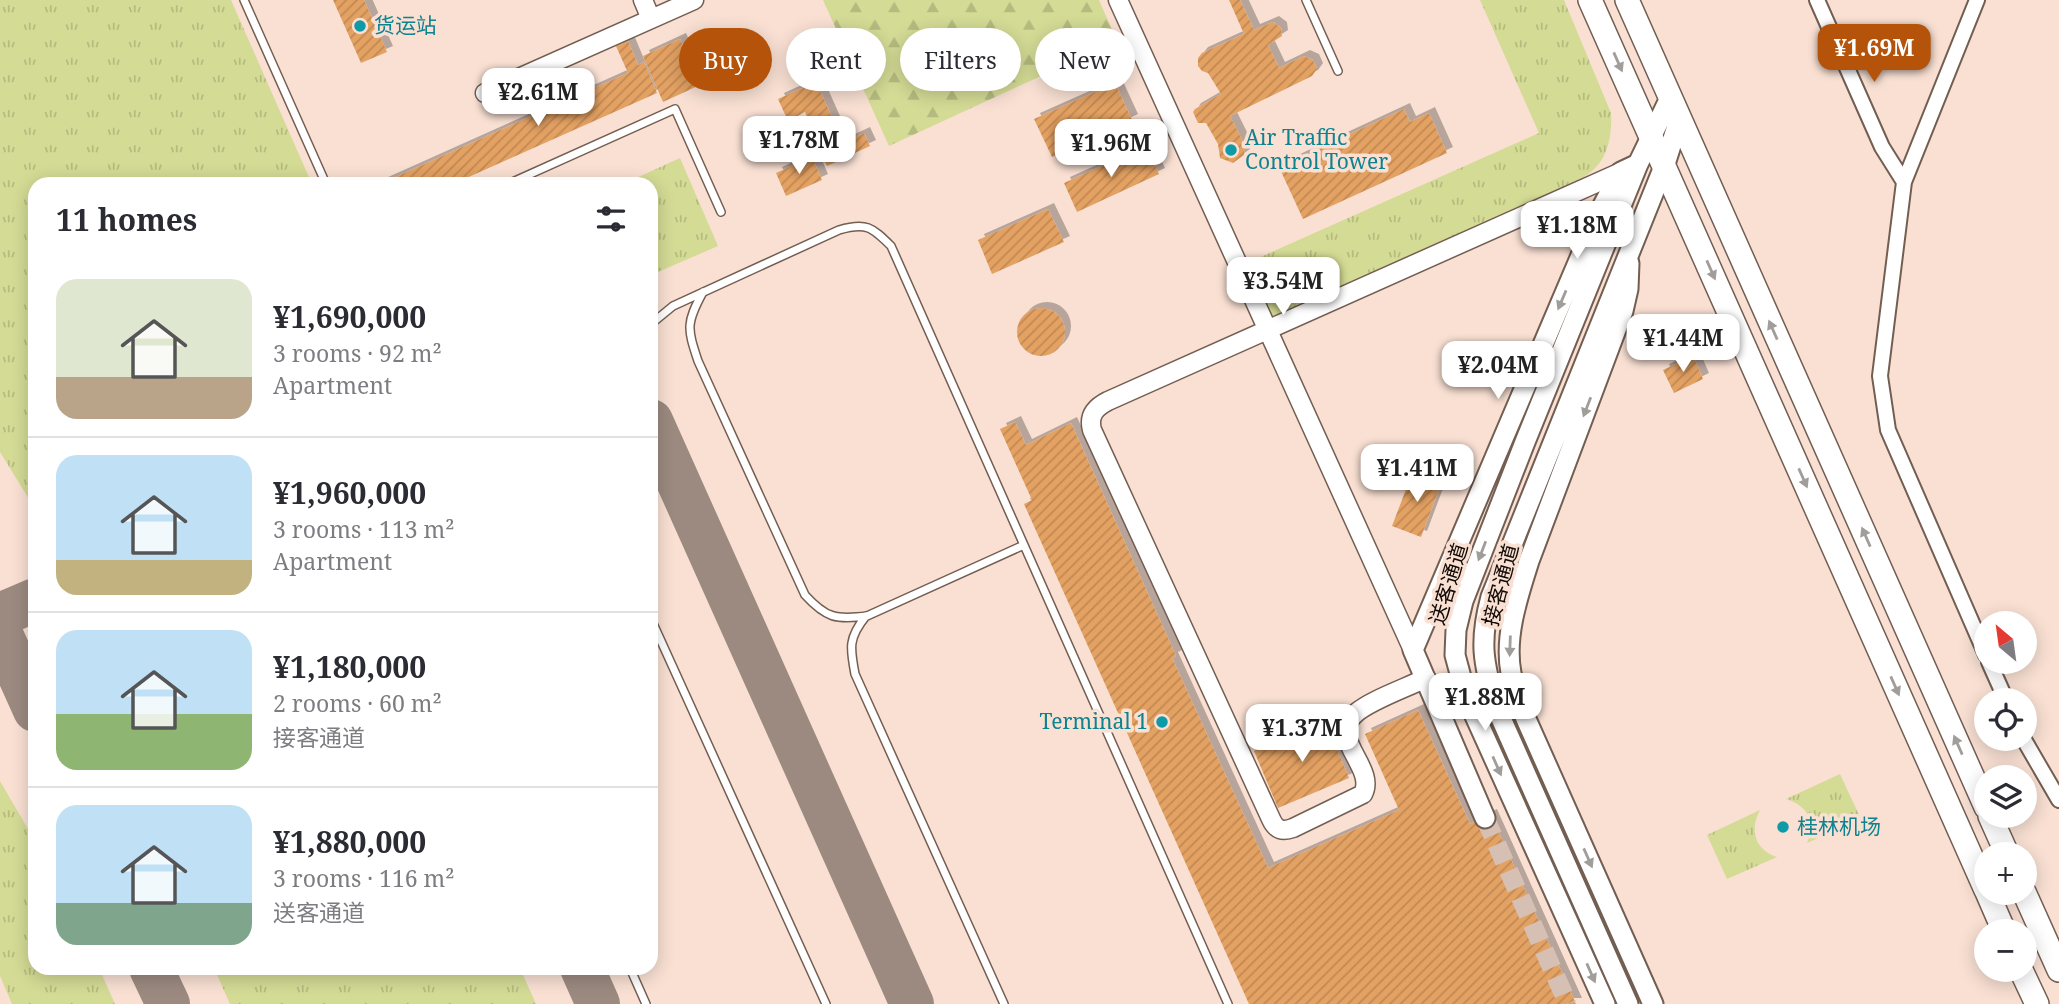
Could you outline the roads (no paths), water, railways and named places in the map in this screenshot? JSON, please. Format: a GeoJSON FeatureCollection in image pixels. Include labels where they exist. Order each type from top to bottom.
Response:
{"type":"FeatureCollection","features":[{"type":"Feature","properties":{"kind":"highway"},"geometry":{"type":"LineString","coordinates":[[1590,0],[1974,862]]}},
{"type":"Feature","properties":{"kind":"highway"},"geometry":{"type":"LineString","coordinates":[[1632,5],[1679,120],[1974,780]]}},
{"type":"Feature","properties":{"kind":"highway"},"geometry":{"type":"LineString","coordinates":[[2030,905],[2059,970]]}},
{"type":"Feature","properties":{"kind":"highway"},"geometry":{"type":"LineString","coordinates":[[2027,982],[2037,1004]]}},
{"type":"Feature","properties":{"kind":"main road","name":"送客通道"},"geometry":{"type":"LineString","coordinates":[[1605,1004],[1466,696],[1457,666],[1456,630],[1463,601],[1630,168],[1651,136],[1670,98]]}},
{"type":"Feature","properties":{"kind":"main road","name":"送客通道"},"geometry":{"type":"LineString","coordinates":[[1628,1004],[1496,707],[1486,673],[1482,638],[1491,597],[1548,449],[1665,164],[1679,120]]}},
{"type":"Feature","properties":{"kind":"main road"},"geometry":{"type":"LineString","coordinates":[[1485,818],[1413,650],[1600,211],[1630,168]]}},
{"type":"Feature","properties":{"kind":"main road","name":"接客通道"},"geometry":{"type":"LineString","coordinates":[[1630,248],[1628,289],[1623,311],[1529,561],[1512,624],[1510,661],[1511,674],[1526,719],[1653,1004]]}},
{"type":"Feature","properties":{"kind":"street"},"geometry":{"type":"LineString","coordinates":[[643,0],[651,19]]}},
{"type":"Feature","properties":{"kind":"street"},"geometry":{"type":"LineString","coordinates":[[485,93],[694,0]]}},
{"type":"Feature","properties":{"kind":"street"},"geometry":{"type":"LineString","coordinates":[[1118,0],[1413,650]]}},
{"type":"Feature","properties":{"kind":"street"},"geometry":{"type":"LineString","coordinates":[[1817,0],[1882,147],[1904,182]]}},
{"type":"Feature","properties":{"kind":"street"},"geometry":{"type":"LineString","coordinates":[[1974,627],[1888,430],[1880,376],[1904,182],[1977,0]]}},
{"type":"Feature","properties":{"kind":"street"},"geometry":{"type":"LineString","coordinates":[[1426,678],[1358,710],[1348,721],[1346,733],[1366,782],[1363,794],[1293,828],[1284,831],[1275,827],[1091,424],[1094,411],[1100,405],[1630,168]]}},
{"type":"Feature","properties":{"kind":"street"},"geometry":{"type":"LineString","coordinates":[[2031,751],[2059,800]]}},
{"type":"Feature","properties":{"kind":"lane"},"geometry":{"type":"LineString","coordinates":[[244,0],[323,177]]}},
{"type":"Feature","properties":{"kind":"lane"},"geometry":{"type":"LineString","coordinates":[[1306,0],[1338,71]]}},
{"type":"Feature","properties":{"kind":"lane"},"geometry":{"type":"LineString","coordinates":[[524,177],[675,109],[721,212]]}},
{"type":"Feature","properties":{"kind":"lane"},"geometry":{"type":"LineString","coordinates":[[658,318],[673,306],[839,230],[857,225],[873,229],[891,246],[1228,1004]]}},
{"type":"Feature","properties":{"kind":"lane"},"geometry":{"type":"LineString","coordinates":[[703,292],[691,314],[688,334],[805,595],[820,611],[845,618],[867,616],[1024,545]]}},
{"type":"Feature","properties":{"kind":"lane"},"geometry":{"type":"LineString","coordinates":[[867,616],[857,628],[850,648],[855,674],[1004,1004]]}},
{"type":"Feature","properties":{"kind":"lane"},"geometry":{"type":"LineString","coordinates":[[658,634],[826,1004]]}},
{"type":"Feature","properties":{"kind":"lane"},"geometry":{"type":"LineString","coordinates":[[633,975],[646,1004]]}},
{"type":"Feature","properties":{"kind":"tunnel"},"geometry":{"type":"LineString","coordinates":[[1485,818],[1568,1004]]}},
{"type":"Feature","properties":{"kind":"place","name":"货运站"},"geometry":{"type":"Point","coordinates":[360,26]}},
{"type":"Feature","properties":{"kind":"place","name":"Air Traffic Control Tower"},"geometry":{"type":"Point","coordinates":[1231,150]}},
{"type":"Feature","properties":{"kind":"place","name":"Terminal 1"},"geometry":{"type":"Point","coordinates":[1162,722]}},
{"type":"Feature","properties":{"kind":"place","name":"桂林机场"},"geometry":{"type":"Point","coordinates":[1783,827]}}]}
